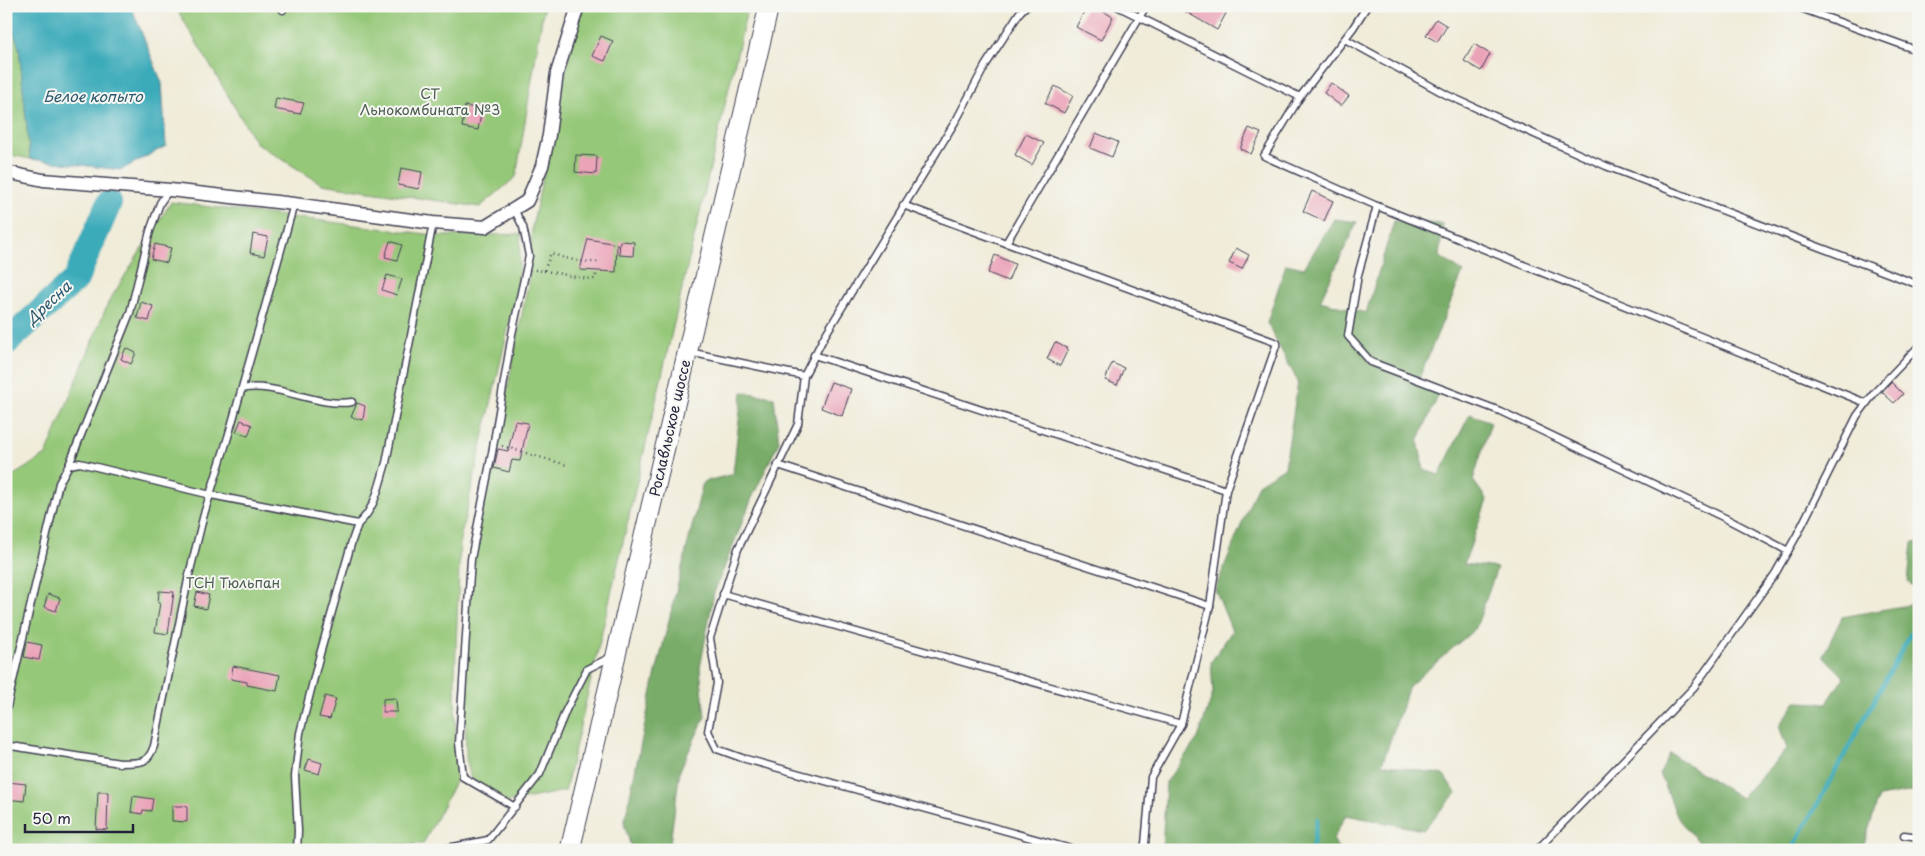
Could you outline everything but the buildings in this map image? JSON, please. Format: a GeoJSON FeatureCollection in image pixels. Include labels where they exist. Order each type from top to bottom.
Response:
{"type":"FeatureCollection","features":[{"type":"Feature","properties":{"kind":"main road","name":"Рославльское шоссе"},"geometry":{"type":"LineString","coordinates":[[570,850],[769,6]]}},
{"type":"Feature","properties":{"kind":"street"},"geometry":{"type":"LineString","coordinates":[[6,172],[43,180],[170,190],[294,204],[433,223],[485,227],[527,201],[542,166],[549,135],[557,73],[578,6]]}},
{"type":"Feature","properties":{"kind":"lane"},"geometry":{"type":"LineString","coordinates":[[1026,6],[1020,12],[985,66],[958,117],[903,205],[814,355],[804,376],[798,424],[738,549],[710,638],[717,683],[708,731],[717,749],[742,758],[1075,850]]}},
{"type":"Feature","properties":{"kind":"lane"},"geometry":{"type":"LineString","coordinates":[[1117,6],[1300,97]]}},
{"type":"Feature","properties":{"kind":"lane"},"geometry":{"type":"LineString","coordinates":[[1006,243],[1146,6]]}},
{"type":"Feature","properties":{"kind":"lane"},"geometry":{"type":"LineString","coordinates":[[1367,6],[1345,39],[1300,97],[1264,156],[1377,206],[1866,403]]}},
{"type":"Feature","properties":{"kind":"lane"},"geometry":{"type":"LineString","coordinates":[[1795,6],[1919,51]]}},
{"type":"Feature","properties":{"kind":"lane"},"geometry":{"type":"LineString","coordinates":[[1345,39],[1447,96],[1606,166],[1919,285]]}},
{"type":"Feature","properties":{"kind":"lane"},"geometry":{"type":"LineString","coordinates":[[6,711],[60,483],[130,313],[150,230],[160,203],[170,190]]}},
{"type":"Feature","properties":{"kind":"lane"},"geometry":{"type":"LineString","coordinates":[[6,744],[120,763],[146,761],[150,757],[154,746],[189,575],[204,514],[242,389],[294,204]]}},
{"type":"Feature","properties":{"kind":"lane"},"geometry":{"type":"LineString","coordinates":[[903,205],[1277,343],[1226,490],[1210,606],[1181,724],[1151,776],[1145,844],[1142,850]]}},
{"type":"Feature","properties":{"kind":"lane"},"geometry":{"type":"LineString","coordinates":[[1377,206],[1358,275],[1348,336],[1370,362],[1500,411],[1716,514],[1788,551]]}},
{"type":"Feature","properties":{"kind":"lane"},"geometry":{"type":"LineString","coordinates":[[514,209],[522,227],[529,256],[512,334],[471,559],[459,743],[463,777],[514,807]]}},
{"type":"Feature","properties":{"kind":"lane"},"geometry":{"type":"LineString","coordinates":[[297,850],[296,776],[300,733],[352,541],[358,524],[368,515],[386,463],[433,223]]}},
{"type":"Feature","properties":{"kind":"lane"},"geometry":{"type":"LineString","coordinates":[[1537,850],[1694,688],[1775,574],[1866,403],[1919,346]]}},
{"type":"Feature","properties":{"kind":"lane"},"geometry":{"type":"LineString","coordinates":[[688,352],[804,376]]}},
{"type":"Feature","properties":{"kind":"lane"},"geometry":{"type":"LineString","coordinates":[[814,355],[1226,490]]}},
{"type":"Feature","properties":{"kind":"lane"},"geometry":{"type":"LineString","coordinates":[[242,389],[262,388],[337,403],[352,402]]}},
{"type":"Feature","properties":{"kind":"lane"},"geometry":{"type":"LineString","coordinates":[[69,465],[80,463],[211,495],[358,524]]}},
{"type":"Feature","properties":{"kind":"lane"},"geometry":{"type":"LineString","coordinates":[[778,465],[1210,606]]}},
{"type":"Feature","properties":{"kind":"lane"},"geometry":{"type":"LineString","coordinates":[[723,594],[1181,724]]}},
{"type":"Feature","properties":{"kind":"lane"},"geometry":{"type":"LineString","coordinates":[[438,850],[488,840],[540,774],[566,710],[587,668],[616,655]]}},
{"type":"Feature","properties":{"kind":"lane"},"geometry":{"type":"LineString","coordinates":[[1904,835],[1919,837]]}},
{"type":"Feature","properties":{"kind":"path"},"geometry":{"type":"LineString","coordinates":[[544,272],[551,253],[562,258],[580,262],[598,262],[598,265]]}},
{"type":"Feature","properties":{"kind":"path"},"geometry":{"type":"LineString","coordinates":[[526,267],[544,272],[561,272],[586,279],[595,279],[597,271]]}},
{"type":"Feature","properties":{"kind":"path"},"geometry":{"type":"LineString","coordinates":[[493,444],[567,465]]}},
{"type":"Feature","properties":{"kind":"green space","name":"СТ Льнокомбината №3"},"geometry":{"type":"Polygon","coordinates":[[[175,6],[544,6],[516,177],[480,207],[322,184],[256,143],[175,6]]]}},
{"type":"Feature","properties":{"kind":"green space"},"geometry":{"type":"Polygon","coordinates":[[[580,6],[748,6],[565,791],[504,803],[471,779],[466,758],[465,681],[473,541],[504,406],[528,284],[532,227],[580,6]]]}},
{"type":"Feature","properties":{"kind":"green space"},"geometry":{"type":"Polygon","coordinates":[[[6,12],[19,47],[30,159],[6,154],[6,12]]]}},
{"type":"Feature","properties":{"kind":"green space","name":"ТСН Тюльпан"},"geometry":{"type":"Polygon","coordinates":[[[171,202],[442,236],[521,234],[518,285],[460,539],[455,676],[456,780],[423,844],[216,850],[6,850],[6,480],[46,455],[108,303],[171,202]]]}},
{"type":"Feature","properties":{"kind":"green space"},"geometry":{"type":"Polygon","coordinates":[[[1334,219],[1357,222],[1320,301],[1366,313],[1394,221],[1443,224],[1439,256],[1463,272],[1418,381],[1439,394],[1418,441],[1424,470],[1439,475],[1470,414],[1491,422],[1473,480],[1487,500],[1464,564],[1497,568],[1476,628],[1409,686],[1382,764],[1444,775],[1456,793],[1423,830],[1346,815],[1333,839],[1339,850],[1162,850],[1166,782],[1198,738],[1213,693],[1211,662],[1232,631],[1215,589],[1258,484],[1285,467],[1298,382],[1267,323],[1286,264],[1304,268],[1334,219]]]}},
{"type":"Feature","properties":{"kind":"green space"},"geometry":{"type":"Polygon","coordinates":[[[742,392],[774,397],[779,442],[752,498],[714,593],[700,668],[705,717],[680,770],[670,843],[677,850],[632,850],[624,824],[654,681],[703,482],[733,474],[742,392]]]}},
{"type":"Feature","properties":{"kind":"green space"},"geometry":{"type":"Polygon","coordinates":[[[1919,542],[1919,595],[1908,581],[1912,543],[1919,542]]]}},
{"type":"Feature","properties":{"kind":"green space"},"geometry":{"type":"Polygon","coordinates":[[[1919,603],[1919,790],[1879,797],[1862,850],[1706,850],[1679,820],[1660,774],[1670,753],[1741,798],[1787,749],[1779,726],[1796,702],[1827,703],[1844,677],[1823,656],[1842,617],[1919,603]]]}},
{"type":"Feature","properties":{"kind":"water","name":"Белое копыто"},"geometry":{"type":"Polygon","coordinates":[[[6,6],[131,6],[162,83],[166,146],[121,170],[30,159],[19,47],[6,12],[6,6]]]}},
{"type":"Feature","properties":{"kind":"waterway","name":"Дресна"},"geometry":{"type":"LineString","coordinates":[[6,343],[76,279],[109,203]]}},
{"type":"Feature","properties":{"kind":"waterway"},"geometry":{"type":"LineString","coordinates":[[1792,850],[1919,619]]}},
{"type":"Feature","properties":{"kind":"waterway"},"geometry":{"type":"LineString","coordinates":[[1312,850],[1317,819]]}}]}
